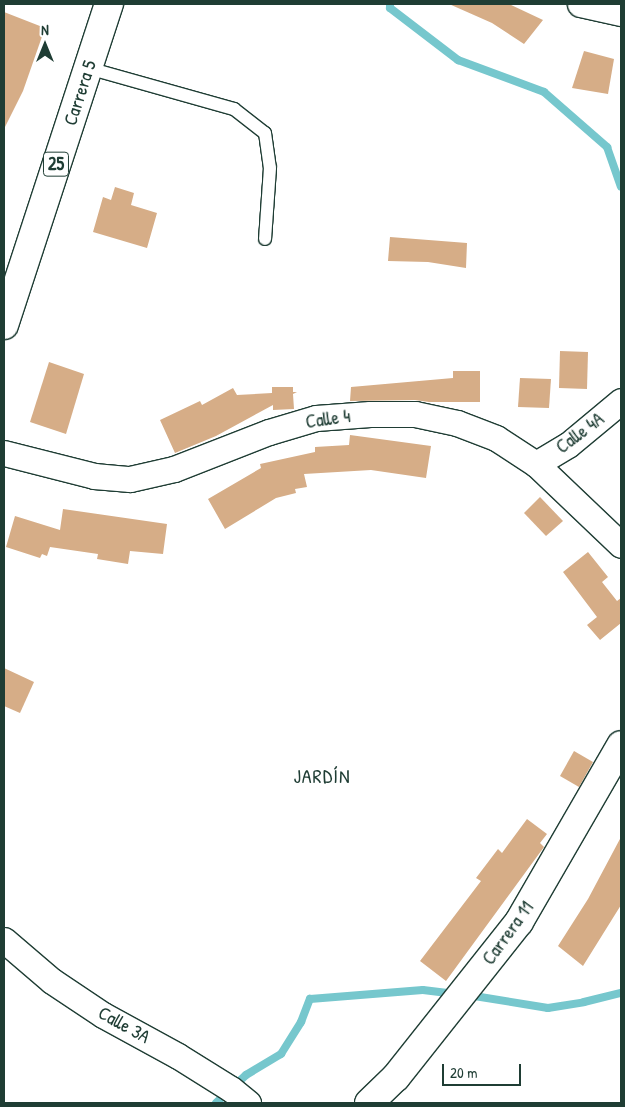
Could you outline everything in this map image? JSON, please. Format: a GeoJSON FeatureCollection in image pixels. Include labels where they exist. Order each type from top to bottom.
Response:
{"type":"FeatureCollection","features":[{"type":"Feature","properties":{"kind":"main road","name":"Carrera 5"},"geometry":{"type":"LineString","coordinates":[[4,320],[109,4]]}},
{"type":"Feature","properties":{"kind":"main road","name":"Carrera 11"},"geometry":{"type":"LineString","coordinates":[[369,1103],[396,1077],[519,922],[621,745]]}},
{"type":"Feature","properties":{"kind":"street"},"geometry":{"type":"LineString","coordinates":[[580,4],[621,13]]}},
{"type":"Feature","properties":{"kind":"street","name":"Calle 4A"},"geometry":{"type":"LineString","coordinates":[[536,464],[568,445],[621,401]]}},
{"type":"Feature","properties":{"kind":"street","name":"Calle 4"},"geometry":{"type":"LineString","coordinates":[[4,453],[86,474],[130,479],[174,470],[269,432],[316,418],[370,414],[415,414],[457,423],[496,438],[536,464],[621,545]]}},
{"type":"Feature","properties":{"kind":"street","name":"Calle 3A"},"geometry":{"type":"LineString","coordinates":[[4,940],[52,981],[103,1014],[201,1070],[231,1089],[248,1103]]}},
{"type":"Feature","properties":{"kind":"lane"},"geometry":{"type":"LineString","coordinates":[[88,68],[234,109],[265,133],[270,168],[265,239]]}},
{"type":"Feature","properties":{"kind":"building"},"geometry":{"type":"Polygon","coordinates":[[[449,4],[509,4],[543,20],[524,44],[492,23],[449,4]]]}},
{"type":"Feature","properties":{"kind":"building"},"geometry":{"type":"Polygon","coordinates":[[[4,12],[45,28],[23,91],[4,129],[4,12]]]}},
{"type":"Feature","properties":{"kind":"building"},"geometry":{"type":"Polygon","coordinates":[[[584,51],[614,59],[608,94],[572,88],[584,51]]]}},
{"type":"Feature","properties":{"kind":"building"},"geometry":{"type":"Polygon","coordinates":[[[115,187],[134,193],[131,205],[157,213],[147,248],[93,232],[103,197],[111,200],[115,187]]]}},
{"type":"Feature","properties":{"kind":"building"},"geometry":{"type":"Polygon","coordinates":[[[390,237],[467,243],[466,268],[428,262],[388,261],[390,237]]]}},
{"type":"Feature","properties":{"kind":"building"},"geometry":{"type":"Polygon","coordinates":[[[560,351],[588,352],[587,389],[559,388],[560,351]]]}},
{"type":"Feature","properties":{"kind":"building"},"geometry":{"type":"Polygon","coordinates":[[[49,362],[84,374],[66,434],[30,422],[49,362]]]}},
{"type":"Feature","properties":{"kind":"building"},"geometry":{"type":"Polygon","coordinates":[[[453,371],[480,371],[480,402],[350,401],[351,387],[453,378],[453,371]]]}},
{"type":"Feature","properties":{"kind":"building"},"geometry":{"type":"Polygon","coordinates":[[[520,378],[551,379],[549,408],[518,407],[520,378]]]}},
{"type":"Feature","properties":{"kind":"building"},"geometry":{"type":"Polygon","coordinates":[[[272,387],[293,387],[293,392],[297,392],[293,394],[294,409],[273,410],[273,405],[216,436],[175,453],[160,420],[200,401],[202,405],[233,388],[237,395],[272,393],[272,387]]]}},
{"type":"Feature","properties":{"kind":"building"},"geometry":{"type":"Polygon","coordinates":[[[350,435],[431,446],[426,478],[371,470],[304,474],[307,487],[295,489],[296,493],[276,498],[225,529],[208,499],[261,468],[260,464],[315,452],[315,447],[349,445],[350,435]]]}},
{"type":"Feature","properties":{"kind":"building"},"geometry":{"type":"Polygon","coordinates":[[[540,497],[563,521],[546,536],[524,513],[540,497]]]}},
{"type":"Feature","properties":{"kind":"building"},"geometry":{"type":"Polygon","coordinates":[[[63,509],[167,524],[163,554],[130,551],[128,564],[97,559],[98,554],[50,547],[47,556],[42,554],[40,558],[6,547],[15,516],[60,530],[63,509]]]}},
{"type":"Feature","properties":{"kind":"building"},"geometry":{"type":"Polygon","coordinates":[[[588,552],[608,577],[602,582],[617,601],[621,598],[621,623],[600,640],[587,625],[597,617],[563,572],[588,552]]]}},
{"type":"Feature","properties":{"kind":"building"},"geometry":{"type":"Polygon","coordinates":[[[4,668],[34,682],[20,713],[4,706],[4,668]]]}},
{"type":"Feature","properties":{"kind":"building"},"geometry":{"type":"Polygon","coordinates":[[[574,751],[593,762],[579,787],[560,776],[574,751]]]}},
{"type":"Feature","properties":{"kind":"building"},"geometry":{"type":"Polygon","coordinates":[[[527,819],[547,834],[540,843],[544,847],[446,981],[420,961],[481,881],[476,878],[498,849],[502,853],[527,819]]]}},
{"type":"Feature","properties":{"kind":"building"},"geometry":{"type":"Polygon","coordinates":[[[621,837],[621,905],[583,966],[558,946],[588,899],[621,837]]]}},
{"type":"Feature","properties":{"kind":"waterway"},"geometry":{"type":"LineString","coordinates":[[390,4],[390,8],[458,60],[544,92],[607,147],[621,187]]}},
{"type":"Feature","properties":{"kind":"waterway"},"geometry":{"type":"LineString","coordinates":[[216,1103],[246,1075],[281,1054],[301,1022],[310,999],[423,990],[454,994]]}},
{"type":"Feature","properties":{"kind":"waterway"},"geometry":{"type":"LineString","coordinates":[[468,995],[548,1008],[621,993]]}},
{"type":"Feature","properties":{"kind":"district","name":"JARDÍN"},"geometry":{"type":"Point","coordinates":[322,775]}}]}
